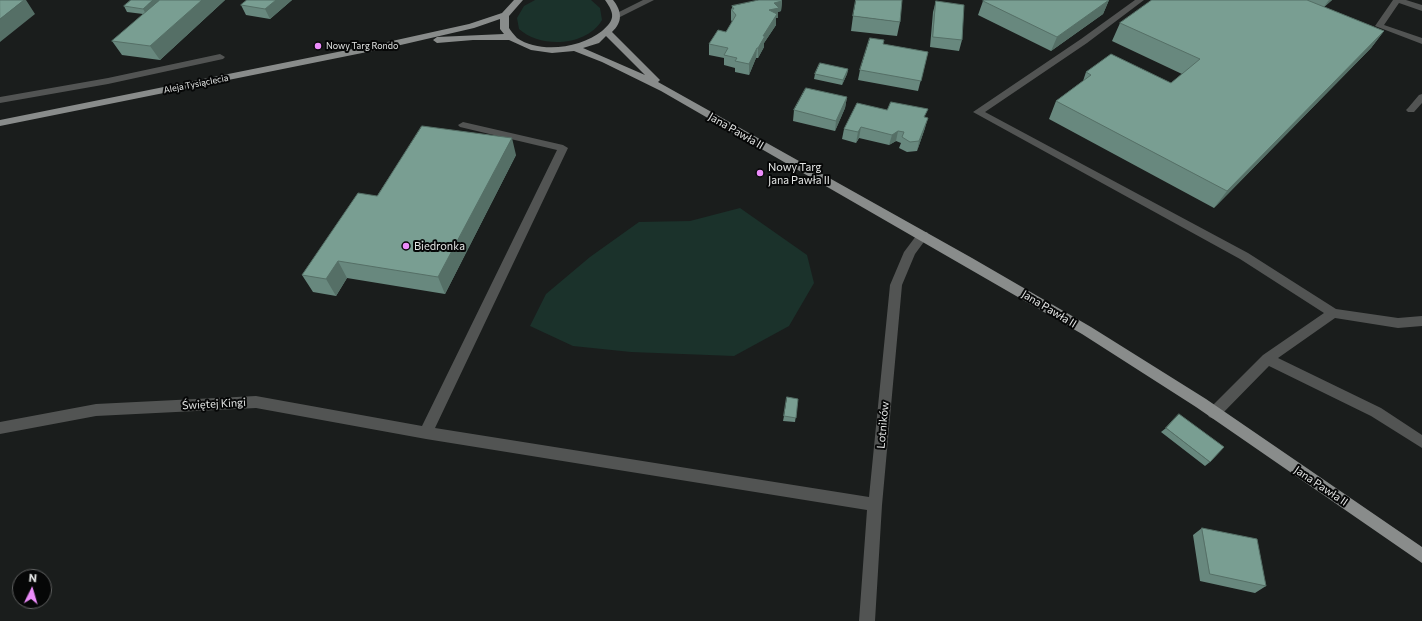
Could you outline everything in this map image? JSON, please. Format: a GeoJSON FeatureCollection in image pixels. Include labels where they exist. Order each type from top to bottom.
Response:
{"type":"FeatureCollection","features":[{"type":"Feature","properties":{"kind":"main road"},"geometry":{"type":"LineString","coordinates":[[519,0],[511,6],[505,15],[503,26],[510,37],[521,44],[537,49],[556,51],[590,44],[608,33],[615,24],[617,15],[615,7],[609,0]]}},
{"type":"Feature","properties":{"kind":"main road","name":"Aleja Tysiąclecia"},"geometry":{"type":"LineString","coordinates":[[0,123],[392,44],[471,26],[505,15]]}},
{"type":"Feature","properties":{"kind":"main road","name":"Jana Pawła II"},"geometry":{"type":"LineString","coordinates":[[608,33],[622,49],[661,86]]}},
{"type":"Feature","properties":{"kind":"main road","name":"Aleja Tysiąclecia"},"geometry":{"type":"LineString","coordinates":[[392,44],[474,37],[510,37]]}},
{"type":"Feature","properties":{"kind":"main road","name":"Jana Pawła II"},"geometry":{"type":"LineString","coordinates":[[575,48],[605,59],[661,86],[765,148],[923,235],[1014,288],[1126,356],[1214,412],[1422,556]]}},
{"type":"Feature","properties":{"kind":"street"},"geometry":{"type":"LineString","coordinates":[[617,15],[650,0]]}},
{"type":"Feature","properties":{"kind":"street"},"geometry":{"type":"LineString","coordinates":[[1140,0],[1084,41],[978,112],[1244,256],[1333,313],[1398,322],[1422,321]]}},
{"type":"Feature","properties":{"kind":"street"},"geometry":{"type":"LineString","coordinates":[[1422,8],[1397,0],[1379,26],[1422,41]]}},
{"type":"Feature","properties":{"kind":"street"},"geometry":{"type":"LineString","coordinates":[[0,100],[108,81],[220,57]]}},
{"type":"Feature","properties":{"kind":"street"},"geometry":{"type":"LineString","coordinates":[[1411,110],[1422,97]]}},
{"type":"Feature","properties":{"kind":"street"},"geometry":{"type":"LineString","coordinates":[[426,433],[563,148],[463,125]]}},
{"type":"Feature","properties":{"kind":"street","name":"Lotników"},"geometry":{"type":"LineString","coordinates":[[867,621],[875,505],[896,286],[910,252],[923,235]]}},
{"type":"Feature","properties":{"kind":"street"},"geometry":{"type":"LineString","coordinates":[[1214,412],[1268,359],[1333,313]]}},
{"type":"Feature","properties":{"kind":"street"},"geometry":{"type":"LineString","coordinates":[[1268,359],[1376,412],[1422,442]]}},
{"type":"Feature","properties":{"kind":"street","name":"Świętej Kingi"},"geometry":{"type":"LineString","coordinates":[[0,428],[96,410],[256,402],[426,433],[875,505]]}},
{"type":"Feature","properties":{"kind":"green space"},"geometry":{"type":"Polygon","coordinates":[[[535,0],[591,0],[600,8],[602,20],[595,29],[575,40],[551,42],[539,40],[519,29],[517,18],[524,6],[535,0]]]}},
{"type":"Feature","properties":{"kind":"green space"},"geometry":{"type":"Polygon","coordinates":[[[740,208],[807,255],[814,283],[789,326],[734,356],[631,352],[573,346],[530,326],[546,294],[590,257],[639,222],[690,221],[740,208]]]}},
{"type":"Feature","properties":{"kind":"building"},"geometry":{"type":"Polygon","coordinates":[[[0,0],[24,0],[0,19],[0,0]]]}},
{"type":"Feature","properties":{"kind":"building"},"geometry":{"type":"Polygon","coordinates":[[[131,0],[153,0],[143,9],[124,6],[131,0]]]}},
{"type":"Feature","properties":{"kind":"building"},"geometry":{"type":"Polygon","coordinates":[[[160,0],[202,0],[150,46],[112,41],[160,0]]]}},
{"type":"Feature","properties":{"kind":"building"},"geometry":{"type":"Polygon","coordinates":[[[247,0],[276,0],[265,9],[241,5],[247,0]]]}},
{"type":"Feature","properties":{"kind":"building"},"geometry":{"type":"Polygon","coordinates":[[[759,0],[782,1],[774,3],[779,8],[769,10],[777,14],[763,36],[765,36],[749,64],[735,61],[737,58],[724,55],[728,48],[709,44],[718,30],[726,32],[736,15],[731,9],[734,9],[732,6],[759,0]]]}},
{"type":"Feature","properties":{"kind":"building"},"geometry":{"type":"Polygon","coordinates":[[[856,0],[902,0],[900,22],[853,16],[856,0]]]}},
{"type":"Feature","properties":{"kind":"building"},"geometry":{"type":"Polygon","coordinates":[[[1109,0],[1057,37],[983,1],[1109,0]]]}},
{"type":"Feature","properties":{"kind":"building"},"geometry":{"type":"Polygon","coordinates":[[[1152,0],[1307,0],[1384,31],[1227,191],[1056,101],[1091,75],[1086,72],[1111,54],[1171,83],[1200,59],[1120,23],[1152,0]]]}},
{"type":"Feature","properties":{"kind":"building"},"geometry":{"type":"Polygon","coordinates":[[[936,1],[964,5],[962,40],[933,37],[936,1]]]}},
{"type":"Feature","properties":{"kind":"building"},"geometry":{"type":"Polygon","coordinates":[[[870,38],[884,40],[883,44],[928,52],[921,81],[860,70],[870,38]]]}},
{"type":"Feature","properties":{"kind":"building"},"geometry":{"type":"Polygon","coordinates":[[[820,63],[848,69],[843,80],[815,74],[820,63]]]}},
{"type":"Feature","properties":{"kind":"building"},"geometry":{"type":"Polygon","coordinates":[[[806,88],[847,97],[836,121],[794,110],[806,88]]]}},
{"type":"Feature","properties":{"kind":"building"},"geometry":{"type":"Polygon","coordinates":[[[891,102],[928,109],[924,117],[928,118],[919,141],[910,142],[902,137],[904,132],[898,131],[892,135],[861,127],[858,132],[844,129],[857,103],[887,110],[891,102]]]}},
{"type":"Feature","properties":{"kind":"building","name":"Biedronka"},"geometry":{"type":"Polygon","coordinates":[[[422,126],[512,138],[438,277],[338,261],[326,279],[302,275],[358,193],[377,196],[422,126]]]}},
{"type":"Feature","properties":{"kind":"building"},"geometry":{"type":"Polygon","coordinates":[[[787,397],[798,399],[796,418],[784,416],[787,397]]]}},
{"type":"Feature","properties":{"kind":"building"},"geometry":{"type":"Polygon","coordinates":[[[1179,414],[1224,447],[1210,462],[1166,428],[1179,414]]]}},
{"type":"Feature","properties":{"kind":"building"},"geometry":{"type":"Polygon","coordinates":[[[1202,528],[1257,539],[1266,586],[1210,574],[1202,528]]]}},
{"type":"Feature","properties":{"kind":"place","name":"Nowy Targ Rondo"},"geometry":{"type":"Point","coordinates":[318,46]}},
{"type":"Feature","properties":{"kind":"place","name":"Nowy Targ Jana Pawła II"},"geometry":{"type":"Point","coordinates":[760,173]}},
{"type":"Feature","properties":{"kind":"place","name":"Biedronka"},"geometry":{"type":"Point","coordinates":[406,246]}}]}
